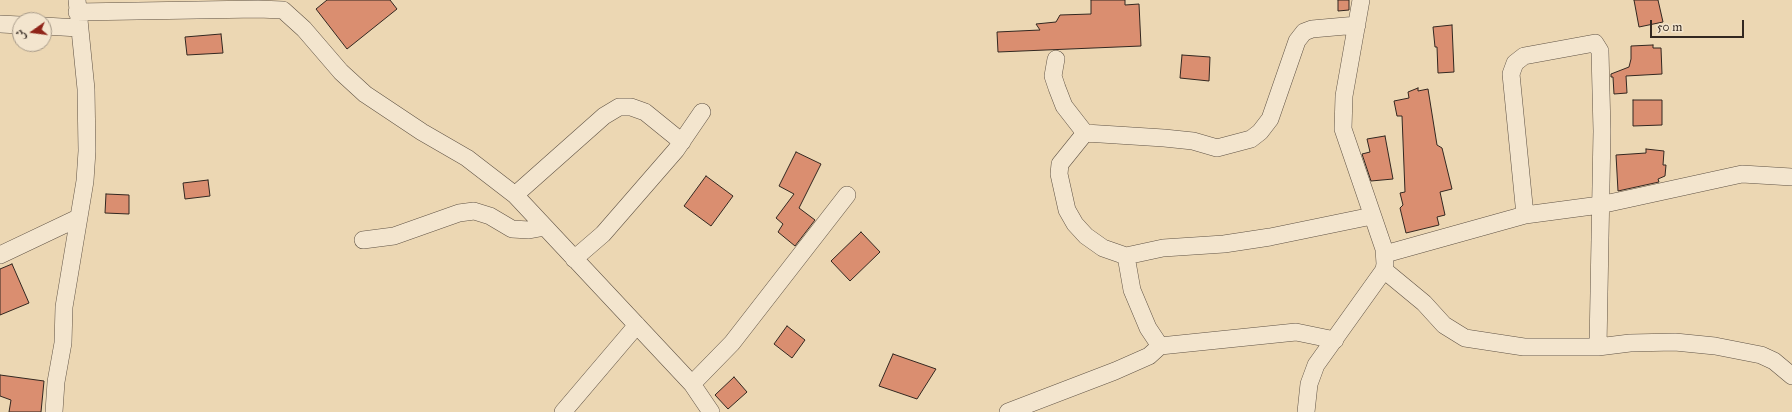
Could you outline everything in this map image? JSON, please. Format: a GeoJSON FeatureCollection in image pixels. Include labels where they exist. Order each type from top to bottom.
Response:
{"type":"FeatureCollection","features":[{"type":"Feature","properties":{"kind":"street"},"geometry":{"type":"LineString","coordinates":[[1362,0],[1344,96],[1343,129],[1372,216],[1384,262],[1444,325],[1465,338],[1524,347],[1598,347],[1630,343],[1675,342],[1715,346],[1761,355],[1774,361],[1792,376]]}},
{"type":"Feature","properties":{"kind":"street"},"geometry":{"type":"LineString","coordinates":[[52,23],[78,14],[258,8],[283,10],[304,29],[341,72],[366,94],[422,132],[467,158],[516,195],[692,384],[711,412]]}},
{"type":"Feature","properties":{"kind":"street"},"geometry":{"type":"LineString","coordinates":[[54,412],[56,382],[63,343],[64,307],[85,181],[87,151],[86,89],[78,14]]}},
{"type":"Feature","properties":{"kind":"street"},"geometry":{"type":"LineString","coordinates":[[0,24],[12,25]]}},
{"type":"Feature","properties":{"kind":"street"},"geometry":{"type":"LineString","coordinates":[[1056,59],[1053,76],[1064,106],[1085,133],[1193,141],[1217,148],[1251,139],[1260,132],[1270,118],[1297,41],[1304,32],[1312,29],[1357,25]]}},
{"type":"Feature","properties":{"kind":"street"},"geometry":{"type":"LineString","coordinates":[[1525,215],[1511,74],[1515,63],[1524,56],[1595,43],[1600,51],[1602,131],[1598,347]]}},
{"type":"Feature","properties":{"kind":"street"},"geometry":{"type":"LineString","coordinates":[[516,195],[604,116],[619,107],[630,107],[646,112],[682,142]]}},
{"type":"Feature","properties":{"kind":"street"},"geometry":{"type":"LineString","coordinates":[[574,259],[603,234],[682,142],[702,112]]}},
{"type":"Feature","properties":{"kind":"street"},"geometry":{"type":"LineString","coordinates":[[1085,133],[1060,164],[1058,174],[1067,210],[1075,224],[1086,236],[1103,248],[1126,256],[1163,248],[1224,244],[1270,237],[1372,216]]}},
{"type":"Feature","properties":{"kind":"street"},"geometry":{"type":"LineString","coordinates":[[1306,412],[1309,384],[1316,365],[1335,340],[1384,262],[1525,215],[1600,205],[1742,174],[1792,177]]}},
{"type":"Feature","properties":{"kind":"street"},"geometry":{"type":"LineString","coordinates":[[692,384],[732,343],[848,195]]}},
{"type":"Feature","properties":{"kind":"street"},"geometry":{"type":"LineString","coordinates":[[363,240],[394,236],[459,213],[474,211],[490,216],[512,229],[529,230],[545,227]]}},
{"type":"Feature","properties":{"kind":"street"},"geometry":{"type":"LineString","coordinates":[[0,255],[78,218]]}},
{"type":"Feature","properties":{"kind":"street"},"geometry":{"type":"LineString","coordinates":[[1126,256],[1132,290],[1148,328],[1160,346]]}},
{"type":"Feature","properties":{"kind":"street"},"geometry":{"type":"LineString","coordinates":[[563,412],[637,325]]}},
{"type":"Feature","properties":{"kind":"street"},"geometry":{"type":"LineString","coordinates":[[1008,412],[1115,371],[1149,356],[1160,346],[1296,332],[1335,340]]}},
{"type":"Feature","properties":{"kind":"building"},"geometry":{"type":"Polygon","coordinates":[[[327,0],[390,0],[397,9],[347,49],[316,9],[327,0]]]}},
{"type":"Feature","properties":{"kind":"building"},"geometry":{"type":"Polygon","coordinates":[[[1091,0],[1125,0],[1125,5],[1139,4],[1141,46],[998,52],[997,32],[1040,30],[1036,24],[1056,22],[1060,15],[1091,14],[1091,0]]]}},
{"type":"Feature","properties":{"kind":"building"},"geometry":{"type":"Polygon","coordinates":[[[1338,0],[1349,0],[1349,10],[1338,11],[1338,0]]]}},
{"type":"Feature","properties":{"kind":"building"},"geometry":{"type":"Polygon","coordinates":[[[1634,0],[1658,0],[1663,22],[1639,27],[1634,0]]]}},
{"type":"Feature","properties":{"kind":"building"},"geometry":{"type":"Polygon","coordinates":[[[1452,25],[1454,72],[1438,73],[1437,47],[1435,47],[1433,27],[1452,25]]]}},
{"type":"Feature","properties":{"kind":"building"},"geometry":{"type":"Polygon","coordinates":[[[221,34],[223,53],[187,55],[185,37],[221,34]]]}},
{"type":"Feature","properties":{"kind":"building"},"geometry":{"type":"Polygon","coordinates":[[[1653,45],[1653,48],[1661,48],[1662,74],[1626,76],[1627,93],[1614,94],[1613,77],[1611,77],[1611,74],[1629,67],[1631,59],[1631,46],[1653,45]]]}},
{"type":"Feature","properties":{"kind":"building"},"geometry":{"type":"Polygon","coordinates":[[[1182,55],[1210,57],[1209,81],[1180,78],[1182,55]]]}},
{"type":"Feature","properties":{"kind":"building"},"geometry":{"type":"Polygon","coordinates":[[[1418,88],[1418,91],[1428,89],[1437,145],[1442,148],[1452,189],[1440,192],[1445,215],[1437,217],[1439,225],[1406,233],[1400,208],[1403,205],[1400,193],[1405,192],[1402,116],[1397,116],[1394,101],[1409,98],[1408,92],[1418,88]]]}},
{"type":"Feature","properties":{"kind":"building"},"geometry":{"type":"Polygon","coordinates":[[[1633,100],[1662,100],[1662,125],[1633,126],[1633,100]]]}},
{"type":"Feature","properties":{"kind":"building"},"geometry":{"type":"Polygon","coordinates":[[[1385,136],[1393,179],[1371,181],[1362,154],[1370,152],[1367,139],[1385,136]]]}},
{"type":"Feature","properties":{"kind":"building"},"geometry":{"type":"Polygon","coordinates":[[[1646,149],[1664,151],[1663,165],[1666,165],[1665,176],[1658,179],[1659,182],[1618,191],[1616,155],[1646,153],[1646,149]]]}},
{"type":"Feature","properties":{"kind":"building"},"geometry":{"type":"Polygon","coordinates":[[[796,152],[821,164],[799,208],[815,220],[795,246],[778,232],[783,224],[776,218],[794,194],[779,186],[796,152]]]}},
{"type":"Feature","properties":{"kind":"building"},"geometry":{"type":"Polygon","coordinates":[[[706,176],[733,196],[711,226],[684,206],[706,176]]]}},
{"type":"Feature","properties":{"kind":"building"},"geometry":{"type":"Polygon","coordinates":[[[208,180],[210,196],[185,199],[183,183],[208,180]]]}},
{"type":"Feature","properties":{"kind":"building"},"geometry":{"type":"Polygon","coordinates":[[[106,194],[129,195],[129,214],[105,213],[106,194]]]}},
{"type":"Feature","properties":{"kind":"building"},"geometry":{"type":"Polygon","coordinates":[[[861,232],[880,252],[850,281],[831,261],[861,232]]]}},
{"type":"Feature","properties":{"kind":"building"},"geometry":{"type":"Polygon","coordinates":[[[12,264],[29,303],[0,315],[0,269],[12,264]]]}},
{"type":"Feature","properties":{"kind":"building"},"geometry":{"type":"Polygon","coordinates":[[[787,326],[805,340],[792,358],[774,344],[787,326]]]}},
{"type":"Feature","properties":{"kind":"building"},"geometry":{"type":"Polygon","coordinates":[[[893,354],[936,369],[917,399],[879,386],[893,354]]]}},
{"type":"Feature","properties":{"kind":"building"},"geometry":{"type":"Polygon","coordinates":[[[0,375],[44,381],[41,412],[9,412],[11,400],[0,396],[0,375]]]}},
{"type":"Feature","properties":{"kind":"building"},"geometry":{"type":"Polygon","coordinates":[[[734,377],[747,392],[728,409],[715,395],[734,377]]]}}]}
